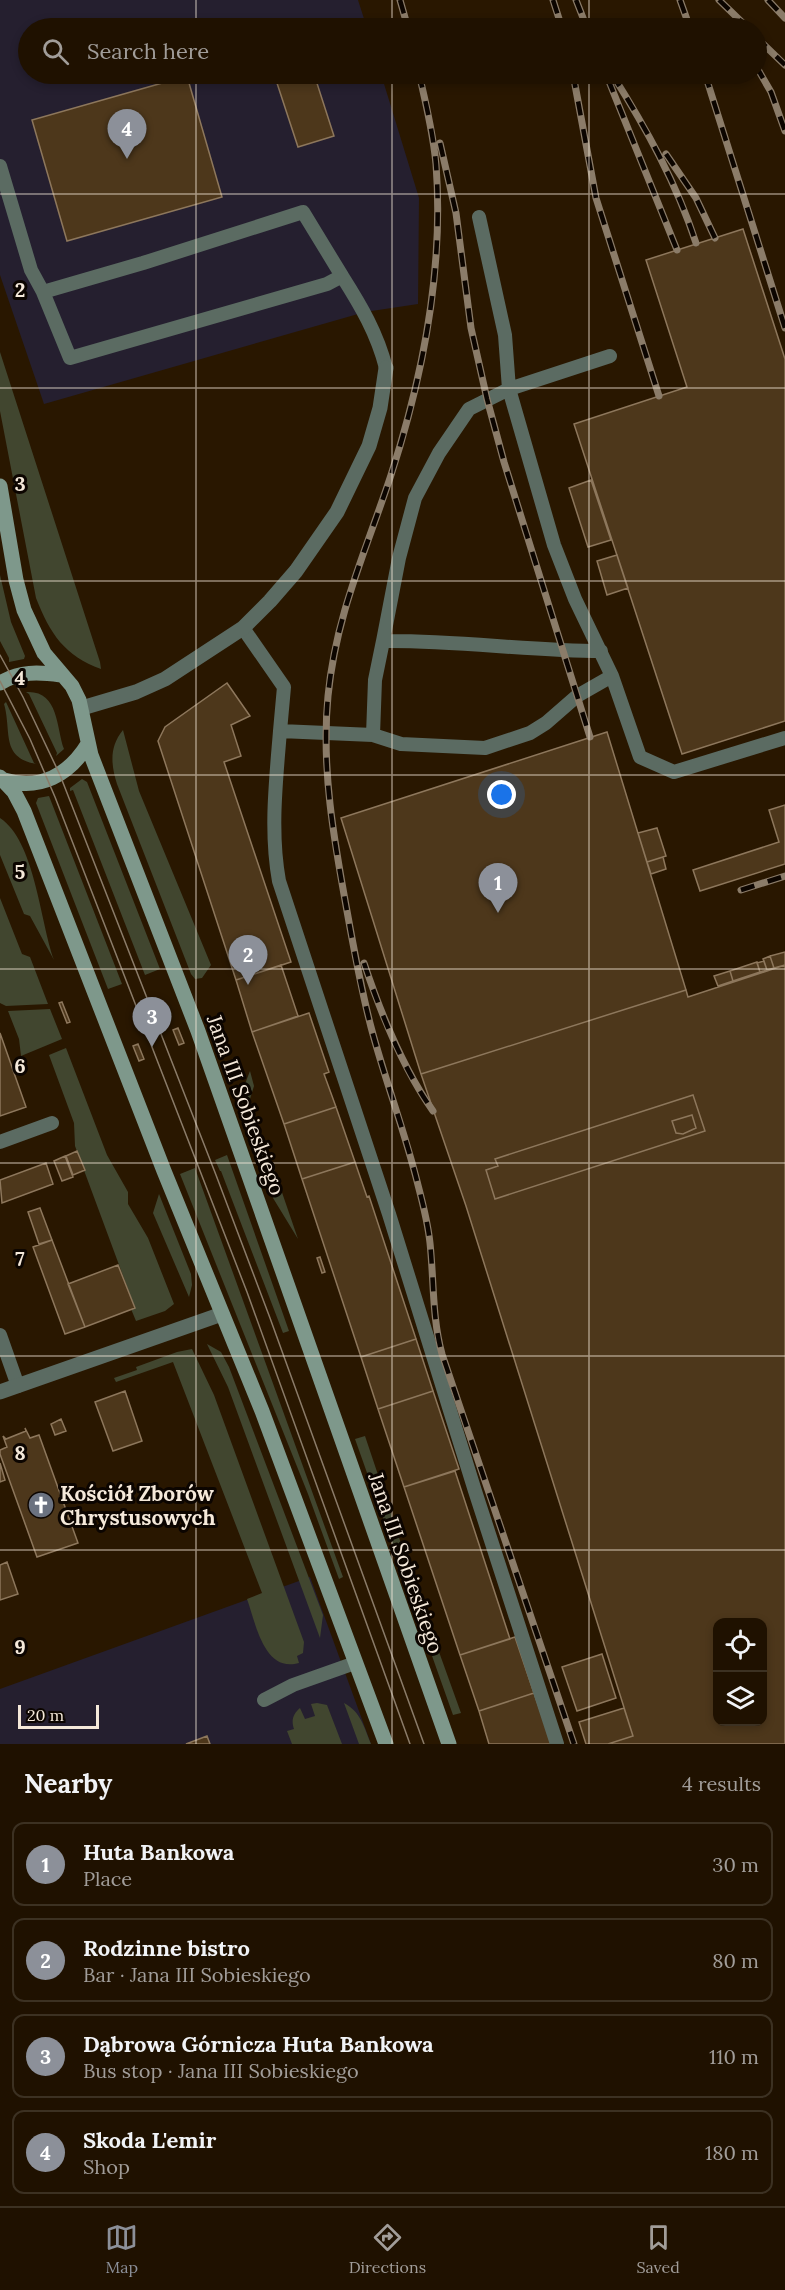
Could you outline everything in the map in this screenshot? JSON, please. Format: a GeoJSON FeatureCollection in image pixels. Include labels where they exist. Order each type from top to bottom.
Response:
{"type":"FeatureCollection","features":[{"type":"Feature","properties":{"kind":"main road","name":"Jana III Sobieskiego"},"geometry":{"type":"LineString","coordinates":[[0,486],[16,580],[24,610],[38,642],[61,675],[72,686],[82,708],[88,744],[206,1052],[449,1744]]}},
{"type":"Feature","properties":{"kind":"main road"},"geometry":{"type":"LineString","coordinates":[[0,683],[23,673],[61,675]]}},
{"type":"Feature","properties":{"kind":"main road"},"geometry":{"type":"LineString","coordinates":[[2,778],[31,784],[60,775],[78,759],[88,744]]}},
{"type":"Feature","properties":{"kind":"main road"},"geometry":{"type":"LineString","coordinates":[[2,778],[18,797],[24,811],[284,1469],[386,1744]]}},
{"type":"Feature","properties":{"kind":"street"},"geometry":{"type":"LineString","coordinates":[[82,708],[153,685],[243,628],[296,571],[337,512],[369,446],[380,408],[386,368]]}},
{"type":"Feature","properties":{"kind":"street"},"geometry":{"type":"LineString","coordinates":[[0,1392],[222,1314]]}},
{"type":"Feature","properties":{"kind":"lane"},"geometry":{"type":"LineString","coordinates":[[0,166],[31,270],[43,292],[70,358],[327,284],[342,276]]}},
{"type":"Feature","properties":{"kind":"lane"},"geometry":{"type":"LineString","coordinates":[[43,292],[303,212],[365,312],[380,343],[386,368]]}},
{"type":"Feature","properties":{"kind":"lane"},"geometry":{"type":"LineString","coordinates":[[479,217],[505,335],[509,389],[554,545],[575,599],[612,676],[640,757],[674,772],[785,738]]}},
{"type":"Feature","properties":{"kind":"lane"},"geometry":{"type":"LineString","coordinates":[[373,735],[375,680],[399,558],[415,498],[439,453],[470,409],[509,389],[610,356]]}},
{"type":"Feature","properties":{"kind":"lane"},"geometry":{"type":"LineString","coordinates":[[243,628],[284,687],[275,797],[274,849],[279,881],[390,1214],[479,1503],[557,1744]]}},
{"type":"Feature","properties":{"kind":"lane"},"geometry":{"type":"LineString","coordinates":[[383,641],[436,641],[563,651],[600,651]]}},
{"type":"Feature","properties":{"kind":"lane"},"geometry":{"type":"LineString","coordinates":[[280,731],[373,735],[400,744],[485,748],[530,733],[546,723],[577,696],[612,676]]}},
{"type":"Feature","properties":{"kind":"lane"},"geometry":{"type":"LineString","coordinates":[[0,1142],[52,1123]]}},
{"type":"Feature","properties":{"kind":"lane"},"geometry":{"type":"LineString","coordinates":[[0,1335],[18,1386]]}},
{"type":"Feature","properties":{"kind":"lane"},"geometry":{"type":"LineString","coordinates":[[264,1700],[293,1685],[355,1663]]}},
{"type":"Feature","properties":{"kind":"shaded area"},"geometry":{"type":"Polygon","coordinates":[[[0,0],[358,0],[364,18],[18,18],[18,84],[384,84],[419,198],[418,304],[365,312],[44,404],[0,275],[0,0]]]}},
{"type":"Feature","properties":{"kind":"shaded area"},"geometry":{"type":"Polygon","coordinates":[[[310,1577],[371,1744],[0,1744],[0,1689],[310,1577]]]}},
{"type":"Feature","properties":{"kind":"green space"},"geometry":{"type":"Polygon","coordinates":[[[0,352],[101,669],[88,664],[60,642],[47,622],[36,598],[0,411],[0,352]]]}},
{"type":"Feature","properties":{"kind":"green space"},"geometry":{"type":"Polygon","coordinates":[[[0,575],[11,622],[25,656],[24,659],[9,662],[0,641],[0,575]]]}},
{"type":"Feature","properties":{"kind":"green space"},"geometry":{"type":"Polygon","coordinates":[[[26,692],[37,693],[50,703],[64,749],[56,756],[57,753],[26,692]]]}},
{"type":"Feature","properties":{"kind":"green space"},"geometry":{"type":"Polygon","coordinates":[[[6,702],[36,764],[25,761],[12,749],[4,704],[6,702]]]}},
{"type":"Feature","properties":{"kind":"green space"},"geometry":{"type":"Polygon","coordinates":[[[123,730],[139,791],[211,965],[202,978],[195,979],[191,974],[117,784],[112,756],[115,743],[123,730]]]}},
{"type":"Feature","properties":{"kind":"green space"},"geometry":{"type":"Polygon","coordinates":[[[82,779],[87,782],[160,969],[145,975],[73,790],[70,791],[70,788],[82,779]]]}},
{"type":"Feature","properties":{"kind":"green space"},"geometry":{"type":"Polygon","coordinates":[[[49,796],[122,984],[108,989],[36,803],[38,798],[49,796]]]}},
{"type":"Feature","properties":{"kind":"green space"},"geometry":{"type":"Polygon","coordinates":[[[0,818],[12,829],[29,863],[54,960],[30,916],[24,914],[0,855],[0,818]]]}},
{"type":"Feature","properties":{"kind":"green space"},"geometry":{"type":"Polygon","coordinates":[[[0,898],[22,954],[30,957],[48,1004],[6,1006],[0,1003],[0,898]]]}},
{"type":"Feature","properties":{"kind":"green space"},"geometry":{"type":"Polygon","coordinates":[[[50,1009],[62,1039],[21,1056],[19,1039],[8,1011],[50,1009]]]}},
{"type":"Feature","properties":{"kind":"green space"},"geometry":{"type":"Polygon","coordinates":[[[66,1048],[107,1155],[128,1192],[128,1204],[148,1238],[174,1304],[165,1311],[136,1321],[131,1309],[135,1308],[75,1146],[74,1123],[49,1055],[66,1048]]]}},
{"type":"Feature","properties":{"kind":"green space"},"geometry":{"type":"Polygon","coordinates":[[[250,1071],[254,1086],[250,1099],[257,1122],[256,1125],[247,1129],[238,1102],[250,1071]]]}},
{"type":"Feature","properties":{"kind":"green space"},"geometry":{"type":"Polygon","coordinates":[[[263,1141],[298,1239],[273,1198],[253,1145],[263,1141]]]}},
{"type":"Feature","properties":{"kind":"green space"},"geometry":{"type":"Polygon","coordinates":[[[227,1155],[289,1331],[283,1333],[215,1160],[227,1155]]]}},
{"type":"Feature","properties":{"kind":"green space"},"geometry":{"type":"Polygon","coordinates":[[[195,1168],[343,1577],[339,1579],[308,1494],[180,1174],[195,1168]]]}},
{"type":"Feature","properties":{"kind":"green space"},"geometry":{"type":"Polygon","coordinates":[[[159,1194],[191,1274],[192,1285],[189,1297],[153,1213],[159,1194]]]}},
{"type":"Feature","properties":{"kind":"green space"},"geometry":{"type":"Polygon","coordinates":[[[207,1344],[221,1352],[229,1367],[323,1615],[320,1638],[228,1387],[207,1344]]]}},
{"type":"Feature","properties":{"kind":"green space"},"geometry":{"type":"Polygon","coordinates":[[[192,1349],[214,1395],[304,1642],[303,1653],[297,1656],[299,1663],[287,1664],[277,1661],[263,1644],[258,1633],[247,1599],[262,1593],[173,1362],[116,1382],[114,1378],[137,1370],[136,1367],[192,1349]]]}},
{"type":"Feature","properties":{"kind":"green space"},"geometry":{"type":"Polygon","coordinates":[[[365,1436],[461,1713],[453,1715],[355,1439],[365,1436]]]}},
{"type":"Feature","properties":{"kind":"green space"},"geometry":{"type":"Polygon","coordinates":[[[344,1703],[358,1715],[371,1744],[359,1744],[344,1703]]]}},
{"type":"Feature","properties":{"kind":"green space"},"geometry":{"type":"Polygon","coordinates":[[[311,1704],[327,1705],[342,1744],[292,1744],[287,1731],[294,1729],[294,1715],[300,1708],[305,1719],[315,1716],[311,1704]]]}},
{"type":"Feature","properties":{"kind":"building"},"geometry":{"type":"Polygon","coordinates":[[[159,84],[189,84],[222,197],[67,241],[32,120],[159,84]]]}},
{"type":"Feature","properties":{"kind":"building"},"geometry":{"type":"Polygon","coordinates":[[[277,84],[317,84],[334,136],[298,147],[277,84]]]}},
{"type":"Feature","properties":{"kind":"building"},"geometry":{"type":"Polygon","coordinates":[[[743,229],[785,359],[785,721],[682,754],[574,424],[687,387],[646,260],[743,229]]]}},
{"type":"Feature","properties":{"kind":"building"},"geometry":{"type":"Polygon","coordinates":[[[591,480],[611,540],[588,547],[569,488],[591,480]]]}},
{"type":"Feature","properties":{"kind":"building"},"geometry":{"type":"Polygon","coordinates":[[[617,555],[628,588],[607,595],[597,561],[617,555]]]}},
{"type":"Feature","properties":{"kind":"building"},"geometry":{"type":"Polygon","coordinates":[[[227,683],[250,716],[231,725],[241,756],[224,762],[291,962],[236,980],[158,741],[165,727],[227,683]]]}},
{"type":"Feature","properties":{"kind":"building"},"geometry":{"type":"Polygon","coordinates":[[[607,732],[686,990],[421,1074],[341,818],[607,732]]]}},
{"type":"Feature","properties":{"kind":"building"},"geometry":{"type":"Polygon","coordinates":[[[785,805],[785,864],[700,891],[693,870],[779,842],[769,810],[785,805]]]}},
{"type":"Feature","properties":{"kind":"building"},"geometry":{"type":"Polygon","coordinates":[[[657,828],[666,856],[647,862],[638,833],[657,828]]]}},
{"type":"Feature","properties":{"kind":"building"},"geometry":{"type":"Polygon","coordinates":[[[663,857],[666,869],[651,874],[647,862],[663,857]]]}},
{"type":"Feature","properties":{"kind":"building"},"geometry":{"type":"Polygon","coordinates":[[[785,952],[785,965],[774,968],[770,956],[785,952]]]}},
{"type":"Feature","properties":{"kind":"building"},"geometry":{"type":"Polygon","coordinates":[[[770,956],[774,968],[767,970],[763,959],[770,956]]]}},
{"type":"Feature","properties":{"kind":"building"},"geometry":{"type":"Polygon","coordinates":[[[764,961],[767,970],[760,972],[757,963],[764,961]]]}},
{"type":"Feature","properties":{"kind":"building"},"geometry":{"type":"Polygon","coordinates":[[[757,962],[760,972],[733,981],[730,971],[757,962]]]}},
{"type":"Feature","properties":{"kind":"building"},"geometry":{"type":"Polygon","coordinates":[[[281,965],[298,1016],[252,1032],[236,980],[281,965]]]}},
{"type":"Feature","properties":{"kind":"building"},"geometry":{"type":"Polygon","coordinates":[[[785,965],[785,1744],[608,1744],[633,1736],[466,1206],[421,1074],[686,990],[688,997],[785,965]],[[693,1095],[495,1159],[498,1166],[486,1170],[495,1199],[705,1131],[693,1095]]]}},
{"type":"Feature","properties":{"kind":"building"},"geometry":{"type":"Polygon","coordinates":[[[730,971],[733,981],[718,986],[714,976],[730,971]]]}},
{"type":"Feature","properties":{"kind":"building"},"geometry":{"type":"Polygon","coordinates":[[[62,1002],[70,1022],[67,1023],[59,1003],[62,1002]]]}},
{"type":"Feature","properties":{"kind":"building"},"geometry":{"type":"Polygon","coordinates":[[[309,1013],[329,1072],[324,1074],[336,1107],[284,1124],[252,1032],[309,1013]]]}},
{"type":"Feature","properties":{"kind":"building"},"geometry":{"type":"Polygon","coordinates":[[[178,1028],[184,1043],[179,1045],[173,1030],[178,1028]]]}},
{"type":"Feature","properties":{"kind":"building"},"geometry":{"type":"Polygon","coordinates":[[[0,1033],[26,1107],[0,1116],[0,1033]]]}},
{"type":"Feature","properties":{"kind":"building"},"geometry":{"type":"Polygon","coordinates":[[[138,1044],[144,1059],[139,1061],[133,1046],[138,1044]]]}},
{"type":"Feature","properties":{"kind":"building"},"geometry":{"type":"Polygon","coordinates":[[[693,1095],[705,1131],[495,1199],[486,1170],[498,1166],[495,1159],[693,1095]],[[692,1115],[672,1121],[676,1133],[683,1134],[696,1128],[692,1115]]]}},
{"type":"Feature","properties":{"kind":"building"},"geometry":{"type":"Polygon","coordinates":[[[336,1107],[355,1162],[302,1179],[284,1124],[336,1107]]]}},
{"type":"Feature","properties":{"kind":"building"},"geometry":{"type":"Polygon","coordinates":[[[692,1115],[696,1128],[683,1134],[676,1133],[672,1121],[692,1115]]]}},
{"type":"Feature","properties":{"kind":"building"},"geometry":{"type":"Polygon","coordinates":[[[77,1151],[85,1170],[73,1175],[66,1156],[77,1151]]]}},
{"type":"Feature","properties":{"kind":"building"},"geometry":{"type":"Polygon","coordinates":[[[65,1156],[73,1177],[62,1181],[54,1161],[65,1156]]]}},
{"type":"Feature","properties":{"kind":"building"},"geometry":{"type":"Polygon","coordinates":[[[355,1162],[367,1197],[369,1196],[416,1339],[361,1357],[302,1179],[355,1162]]]}},
{"type":"Feature","properties":{"kind":"building"},"geometry":{"type":"Polygon","coordinates":[[[46,1163],[53,1184],[2,1203],[0,1180],[46,1163]]]}},
{"type":"Feature","properties":{"kind":"building"},"geometry":{"type":"Polygon","coordinates":[[[40,1208],[52,1240],[39,1244],[28,1212],[40,1208]]]}},
{"type":"Feature","properties":{"kind":"building"},"geometry":{"type":"Polygon","coordinates":[[[52,1240],[85,1327],[65,1334],[33,1247],[52,1240]]]}},
{"type":"Feature","properties":{"kind":"building"},"geometry":{"type":"Polygon","coordinates":[[[320,1257],[325,1272],[322,1273],[317,1258],[320,1257]]]}},
{"type":"Feature","properties":{"kind":"building"},"geometry":{"type":"Polygon","coordinates":[[[118,1265],[135,1308],[85,1327],[68,1284],[118,1265]]]}},
{"type":"Feature","properties":{"kind":"building"},"geometry":{"type":"Polygon","coordinates":[[[416,1339],[433,1391],[378,1409],[361,1357],[416,1339]]]}},
{"type":"Feature","properties":{"kind":"building"},"geometry":{"type":"Polygon","coordinates":[[[125,1391],[142,1441],[113,1451],[95,1402],[125,1391]]]}},
{"type":"Feature","properties":{"kind":"building"},"geometry":{"type":"Polygon","coordinates":[[[433,1391],[459,1469],[404,1487],[378,1409],[433,1391]]]}},
{"type":"Feature","properties":{"kind":"building"},"geometry":{"type":"Polygon","coordinates":[[[61,1419],[66,1431],[55,1435],[51,1424],[61,1419]]]}},
{"type":"Feature","properties":{"kind":"building","name":"Kościół Zborów Chrystusowych"},"geometry":{"type":"Polygon","coordinates":[[[25,1428],[30,1438],[39,1435],[78,1543],[37,1557],[0,1454],[0,1450],[7,1447],[3,1436],[6,1439],[26,1431],[25,1428]]]}},
{"type":"Feature","properties":{"kind":"building"},"geometry":{"type":"Polygon","coordinates":[[[0,1463],[5,1480],[0,1482],[0,1463]]]}},
{"type":"Feature","properties":{"kind":"building"},"geometry":{"type":"Polygon","coordinates":[[[455,1471],[510,1639],[460,1655],[404,1487],[455,1471]]]}},
{"type":"Feature","properties":{"kind":"building"},"geometry":{"type":"Polygon","coordinates":[[[7,1562],[18,1594],[0,1600],[0,1565],[7,1562]]]}},
{"type":"Feature","properties":{"kind":"building"},"geometry":{"type":"Polygon","coordinates":[[[515,1637],[534,1693],[479,1711],[460,1655],[515,1637]]]}},
{"type":"Feature","properties":{"kind":"building"},"geometry":{"type":"Polygon","coordinates":[[[602,1654],[616,1698],[577,1711],[562,1667],[602,1654]]]}},
{"type":"Feature","properties":{"kind":"building"},"geometry":{"type":"Polygon","coordinates":[[[534,1693],[552,1744],[489,1744],[479,1711],[534,1693]]]}},
{"type":"Feature","properties":{"kind":"building"},"geometry":{"type":"Polygon","coordinates":[[[624,1708],[633,1736],[608,1744],[586,1744],[579,1722],[624,1708]]]}},
{"type":"Feature","properties":{"kind":"building"},"geometry":{"type":"Polygon","coordinates":[[[207,1736],[210,1744],[186,1744],[207,1736]]]}},
{"type":"Feature","properties":{"kind":"tram line"},"geometry":{"type":"LineString","coordinates":[[0,655],[60,775],[216,1175],[424,1744]]}},
{"type":"Feature","properties":{"kind":"tram line"},"geometry":{"type":"LineString","coordinates":[[0,681],[30,739],[55,797],[247,1292],[410,1744]]}},
{"type":"Feature","properties":{"kind":"railway"},"geometry":{"type":"LineString","coordinates":[[400,0],[405,18]]}},
{"type":"Feature","properties":{"kind":"railway"},"geometry":{"type":"LineString","coordinates":[[553,0],[559,18]]}},
{"type":"Feature","properties":{"kind":"railway"},"geometry":{"type":"LineString","coordinates":[[576,0],[583,18]]}},
{"type":"Feature","properties":{"kind":"railway"},"geometry":{"type":"LineString","coordinates":[[680,0],[686,18]]}},
{"type":"Feature","properties":{"kind":"railway"},"geometry":{"type":"LineString","coordinates":[[719,0],[738,18]]}},
{"type":"Feature","properties":{"kind":"railway"},"geometry":{"type":"LineString","coordinates":[[768,0],[785,18]]}},
{"type":"Feature","properties":{"kind":"railway"},"geometry":{"type":"LineString","coordinates":[[767,48],[785,65]]}},
{"type":"Feature","properties":{"kind":"railway"},"geometry":{"type":"LineString","coordinates":[[421,84],[436,164],[438,203],[434,282],[413,399],[391,475],[345,610],[332,666],[326,723],[330,804],[342,884],[364,998],[427,1221],[435,1313],[442,1354],[574,1744]]}},
{"type":"Feature","properties":{"kind":"railway"},"geometry":{"type":"LineString","coordinates":[[575,84],[596,198],[659,396]]}},
{"type":"Feature","properties":{"kind":"railway"},"geometry":{"type":"LineString","coordinates":[[610,84],[677,250]]}},
{"type":"Feature","properties":{"kind":"railway"},"geometry":{"type":"LineString","coordinates":[[618,84],[659,156],[679,198],[696,243]]}},
{"type":"Feature","properties":{"kind":"railway"},"geometry":{"type":"LineString","coordinates":[[708,84],[785,328]]}},
{"type":"Feature","properties":{"kind":"railway"},"geometry":{"type":"LineString","coordinates":[[766,84],[785,131]]}},
{"type":"Feature","properties":{"kind":"railway"},"geometry":{"type":"LineString","coordinates":[[440,143],[456,213],[471,328],[487,399],[504,462],[590,737]]}},
{"type":"Feature","properties":{"kind":"railway"},"geometry":{"type":"LineString","coordinates":[[666,154],[696,198],[715,238]]}},
{"type":"Feature","properties":{"kind":"railway"},"geometry":{"type":"LineString","coordinates":[[741,890],[785,876]]}},
{"type":"Feature","properties":{"kind":"railway"},"geometry":{"type":"LineString","coordinates":[[364,963],[393,1040],[433,1111]]}},
{"type":"Feature","properties":{"kind":"place","name":"Skoda L'emir"},"geometry":{"type":"Point","coordinates":[127,159]}},
{"type":"Feature","properties":{"kind":"place","name":"Huta Bankowa"},"geometry":{"type":"Point","coordinates":[498,913]}},
{"type":"Feature","properties":{"kind":"place","name":"Rodzinne bistro"},"geometry":{"type":"Point","coordinates":[248,985]}},
{"type":"Feature","properties":{"kind":"place","name":"Dąbrowa Górnicza Huta Bankowa"},"geometry":{"type":"Point","coordinates":[152,1047]}},
{"type":"Feature","properties":{"kind":"place","name":"Kościół Zborów Chrystusowych"},"geometry":{"type":"Point","coordinates":[41,1505]}}]}
